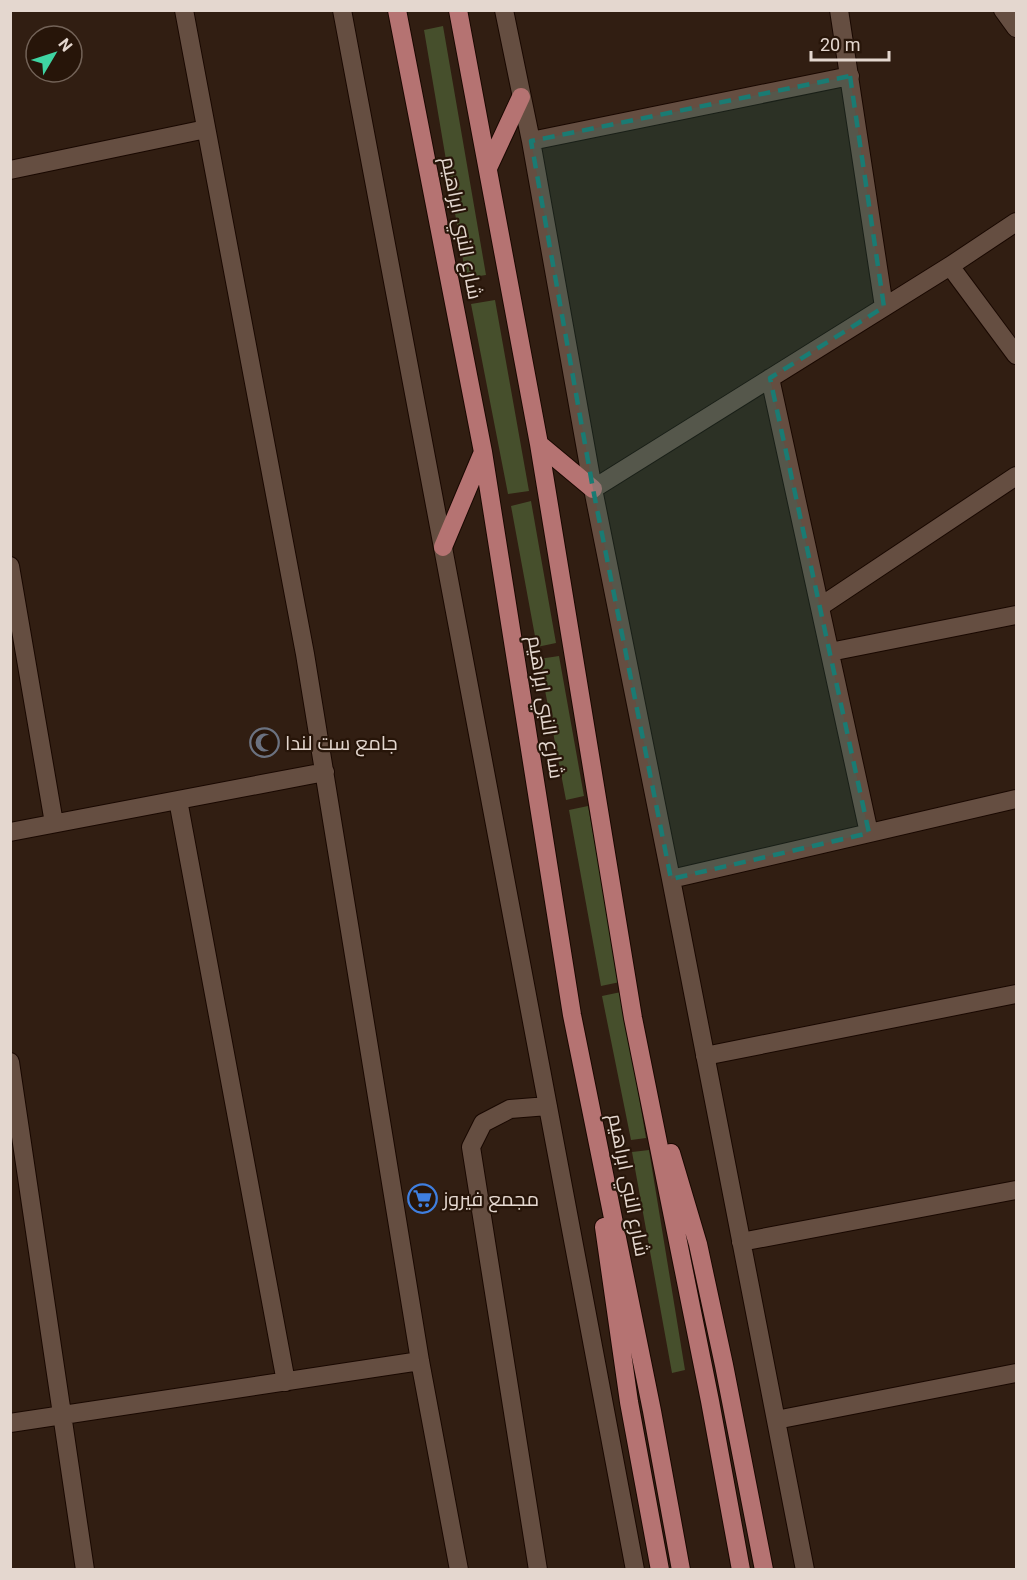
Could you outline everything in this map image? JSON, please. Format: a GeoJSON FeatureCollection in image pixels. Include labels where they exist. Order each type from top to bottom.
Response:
{"type":"FeatureCollection","features":[{"type":"Feature","properties":{"kind":"main road","name":"شارع النبي ابراهيم"},"geometry":{"type":"LineString","coordinates":[[396,10],[483,452],[572,1015],[652,1411],[681,1569]]}},
{"type":"Feature","properties":{"kind":"main road","name":"شارع النبي ابراهيم"},"geometry":{"type":"LineString","coordinates":[[458,10],[539,444],[633,1018],[710,1401],[741,1569]]}},
{"type":"Feature","properties":{"kind":"main road"},"geometry":{"type":"LineString","coordinates":[[488,168],[521,97]]}},
{"type":"Feature","properties":{"kind":"main road"},"geometry":{"type":"LineString","coordinates":[[539,444],[593,489]]}},
{"type":"Feature","properties":{"kind":"main road"},"geometry":{"type":"LineString","coordinates":[[442,547],[483,452]]}},
{"type":"Feature","properties":{"kind":"main road"},"geometry":{"type":"LineString","coordinates":[[572,1015],[595,1157],[610,1280],[629,1402],[660,1569]]}},
{"type":"Feature","properties":{"kind":"main road"},"geometry":{"type":"LineString","coordinates":[[633,1018],[698,1244],[764,1569]]}},
{"type":"Feature","properties":{"kind":"street"},"geometry":{"type":"LineString","coordinates":[[184,10],[305,654],[420,1361],[459,1569]]}},
{"type":"Feature","properties":{"kind":"street"},"geometry":{"type":"LineString","coordinates":[[342,10],[635,1569]]}},
{"type":"Feature","properties":{"kind":"street"},"geometry":{"type":"LineString","coordinates":[[504,10],[531,141],[593,489],[805,1569]]}},
{"type":"Feature","properties":{"kind":"street"},"geometry":{"type":"LineString","coordinates":[[839,10],[884,307]]}},
{"type":"Feature","properties":{"kind":"street"},"geometry":{"type":"LineString","coordinates":[[1003,10],[1017,27]]}},
{"type":"Feature","properties":{"kind":"street"},"geometry":{"type":"LineString","coordinates":[[531,141],[850,76]]}},
{"type":"Feature","properties":{"kind":"street"},"geometry":{"type":"LineString","coordinates":[[10,170],[206,129]]}},
{"type":"Feature","properties":{"kind":"street"},"geometry":{"type":"LineString","coordinates":[[593,489],[1017,222]]}},
{"type":"Feature","properties":{"kind":"street"},"geometry":{"type":"LineString","coordinates":[[950,266],[1017,355]]}},
{"type":"Feature","properties":{"kind":"street"},"geometry":{"type":"LineString","coordinates":[[770,378],[869,833]]}},
{"type":"Feature","properties":{"kind":"street"},"geometry":{"type":"LineString","coordinates":[[821,606],[1017,476]]}},
{"type":"Feature","properties":{"kind":"street"},"geometry":{"type":"LineString","coordinates":[[10,566],[54,823]]}},
{"type":"Feature","properties":{"kind":"street"},"geometry":{"type":"LineString","coordinates":[[830,651],[1017,615]]}},
{"type":"Feature","properties":{"kind":"street"},"geometry":{"type":"LineString","coordinates":[[10,832],[325,771]]}},
{"type":"Feature","properties":{"kind":"street"},"geometry":{"type":"LineString","coordinates":[[671,879],[1017,799]]}},
{"type":"Feature","properties":{"kind":"street"},"geometry":{"type":"LineString","coordinates":[[178,800],[286,1382]]}},
{"type":"Feature","properties":{"kind":"street"},"geometry":{"type":"LineString","coordinates":[[705,1056],[1017,994]]}},
{"type":"Feature","properties":{"kind":"street"},"geometry":{"type":"LineString","coordinates":[[10,1062],[85,1569]]}},
{"type":"Feature","properties":{"kind":"street"},"geometry":{"type":"LineString","coordinates":[[538,1569],[471,1146],[483,1123],[492,1118],[510,1109],[548,1106]]}},
{"type":"Feature","properties":{"kind":"street"},"geometry":{"type":"LineString","coordinates":[[741,1242],[1017,1190]]}},
{"type":"Feature","properties":{"kind":"street"},"geometry":{"type":"LineString","coordinates":[[10,1423],[420,1361]]}},
{"type":"Feature","properties":{"kind":"street"},"geometry":{"type":"LineString","coordinates":[[776,1420],[1017,1373]]}},
{"type":"Feature","properties":{"kind":"highlighted area"},"geometry":{"type":"Polygon","coordinates":[[[850,76],[884,307],[770,378],[869,833],[671,879],[593,489],[531,141],[850,76]]]}},
{"type":"Feature","properties":{"kind":"green space"},"geometry":{"type":"Polygon","coordinates":[[[443,26],[486,275],[466,278],[424,30],[443,26]]]}},
{"type":"Feature","properties":{"kind":"green space"},"geometry":{"type":"Polygon","coordinates":[[[495,300],[529,491],[508,494],[471,304],[495,300]]]}},
{"type":"Feature","properties":{"kind":"green space"},"geometry":{"type":"Polygon","coordinates":[[[531,501],[556,643],[537,647],[511,506],[531,501]]]}},
{"type":"Feature","properties":{"kind":"green space"},"geometry":{"type":"Polygon","coordinates":[[[559,656],[584,796],[566,800],[539,659],[559,656]]]}},
{"type":"Feature","properties":{"kind":"green space"},"geometry":{"type":"Polygon","coordinates":[[[588,806],[620,982],[601,986],[569,810],[588,806]]]}},
{"type":"Feature","properties":{"kind":"green space"},"geometry":{"type":"Polygon","coordinates":[[[621,992],[646,1138],[631,1140],[602,996],[621,992]]]}},
{"type":"Feature","properties":{"kind":"green space"},"geometry":{"type":"Polygon","coordinates":[[[649,1150],[685,1370],[672,1373],[632,1152],[649,1150]]]}},
{"type":"Feature","properties":{"kind":"place","name":"جامع ست لندا"},"geometry":{"type":"Point","coordinates":[264,743]}},
{"type":"Feature","properties":{"kind":"place","name":"مجمع فيروز"},"geometry":{"type":"Point","coordinates":[422,1199]}}]}
